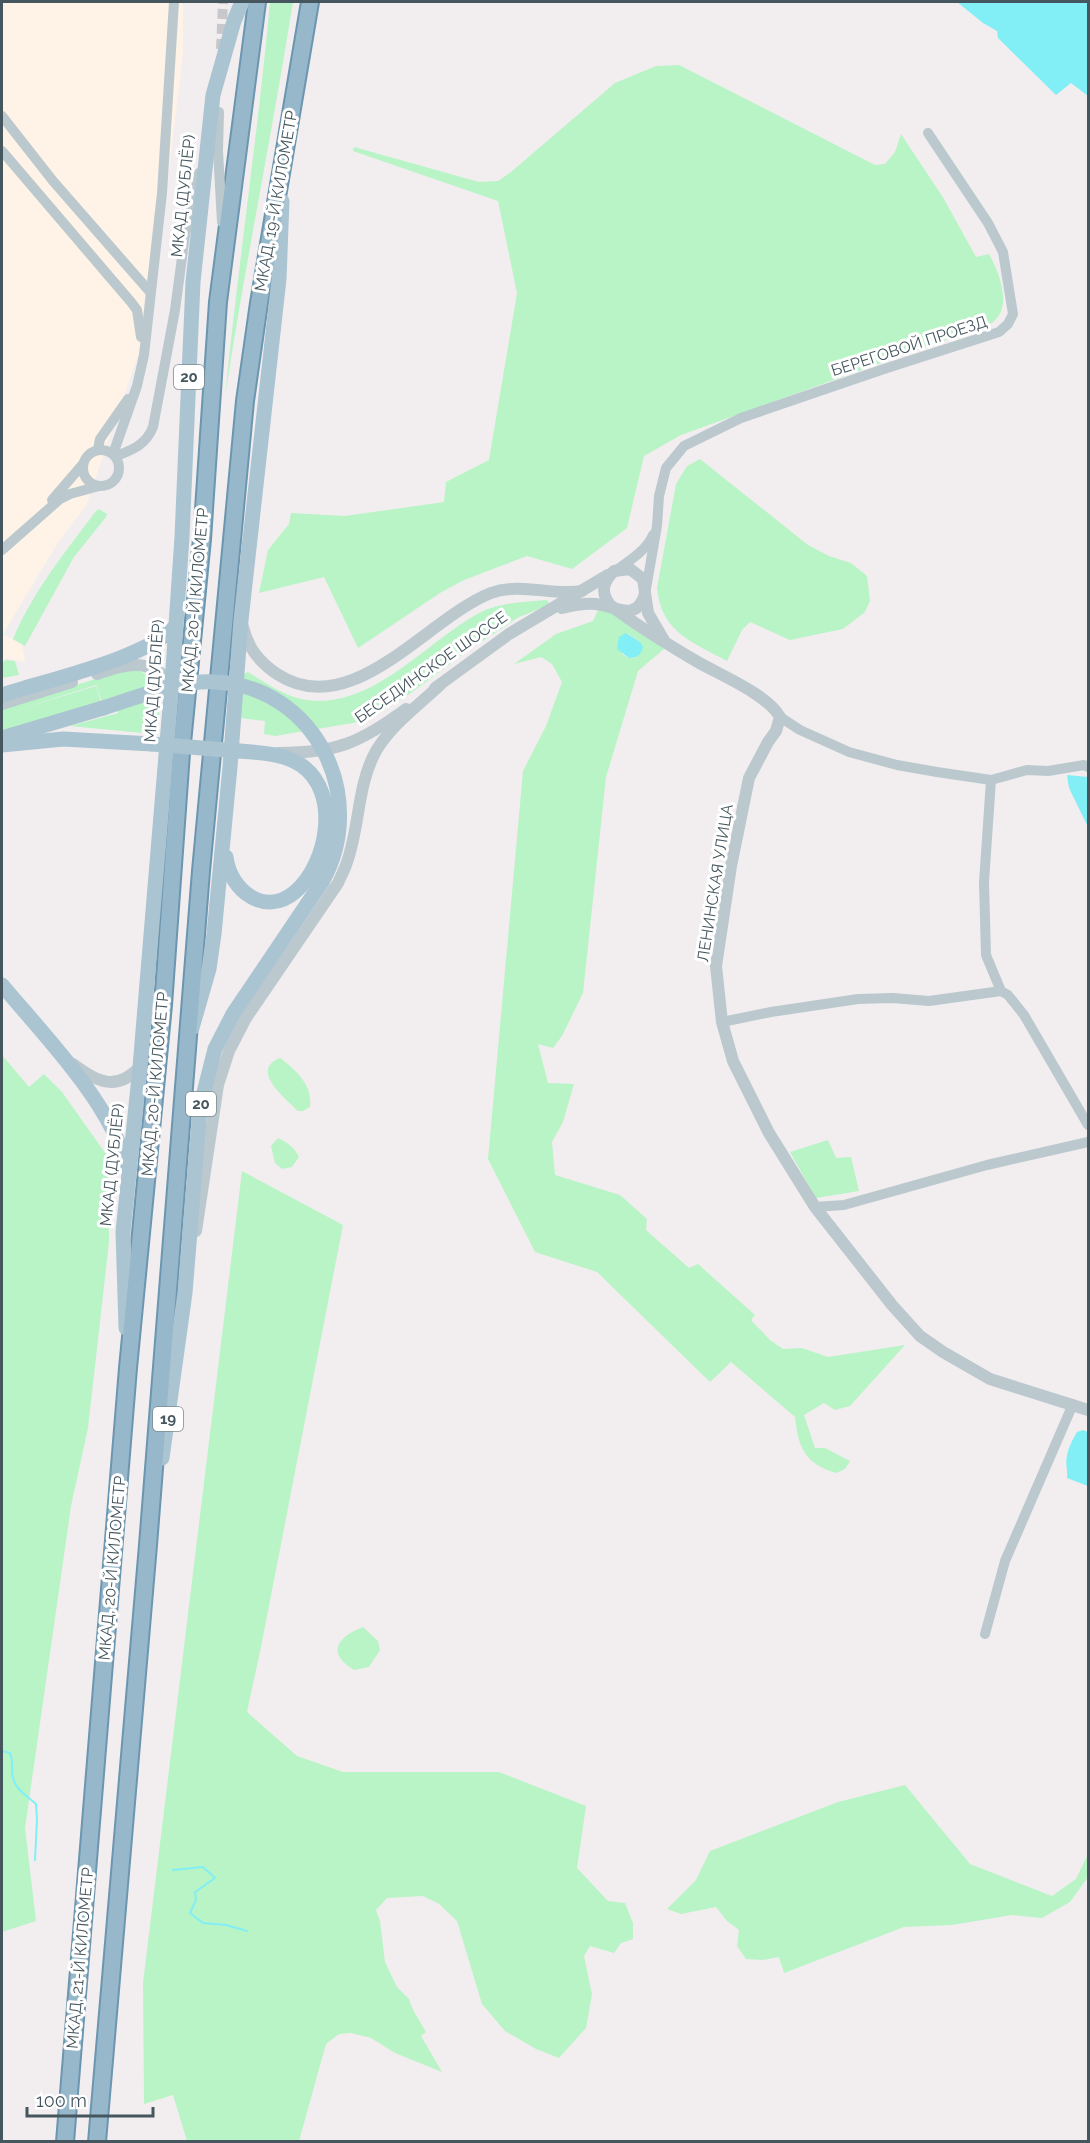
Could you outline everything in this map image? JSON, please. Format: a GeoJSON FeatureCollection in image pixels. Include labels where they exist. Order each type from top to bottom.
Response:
{"type":"FeatureCollection","features":[{"type":"Feature","properties":{"kind":"highway"},"geometry":{"type":"LineString","coordinates":[[224,254],[257,2]]}},
{"type":"Feature","properties":{"kind":"highway","name":"МКАД, 19-Й КИЛОМЕТР"},"geometry":{"type":"LineString","coordinates":[[245,402],[259,303],[310,2]]}},
{"type":"Feature","properties":{"kind":"highway","name":"МКАД, 20-Й КИЛОМЕТР"},"geometry":{"type":"LineString","coordinates":[[95,1774],[128,1368],[163,1005],[179,775],[202,539],[218,302],[224,254]]}},
{"type":"Feature","properties":{"kind":"highway","name":"МКАД, 20-Й КИЛОМЕТР"},"geometry":{"type":"LineString","coordinates":[[128,1777],[201,871],[245,402]]}},
{"type":"Feature","properties":{"kind":"highway","name":"МКАД, 21-Й КИЛОМЕТР"},"geometry":{"type":"LineString","coordinates":[[65,2142],[95,1774]]}},
{"type":"Feature","properties":{"kind":"highway","name":"МКАД, 21-Й КИЛОМЕТР"},"geometry":{"type":"LineString","coordinates":[[98,2142],[128,1777]]}},
{"type":"Feature","properties":{"kind":"main road","name":"МКАД (ДУБЛЁР)"},"geometry":{"type":"LineString","coordinates":[[128,1368],[123,1232],[140,1068],[172,683],[182,537],[193,282],[213,94],[234,21],[242,2]]}},
{"type":"Feature","properties":{"kind":"main road"},"geometry":{"type":"LineString","coordinates":[[189,1038],[209,969],[223,839],[241,620],[279,279],[284,153]]}},
{"type":"Feature","properties":{"kind":"main road"},"geometry":{"type":"LineString","coordinates":[[2,695],[125,656],[158,641],[176,626]]}},
{"type":"Feature","properties":{"kind":"main road","name":"20"},"geometry":{"type":"LineString","coordinates":[[2,738],[171,687],[194,682],[234,684],[272,698],[305,723],[325,753],[337,784],[340,805],[338,841],[322,882],[233,1014],[215,1049],[200,1108],[185,1293]]}},
{"type":"Feature","properties":{"kind":"main road","name":"БЕСЕДИНСКОЕ ШОССЕ"},"geometry":{"type":"LineString","coordinates":[[2,745],[75,739],[268,753]]}},
{"type":"Feature","properties":{"kind":"main road","name":"БЕСЕДИНСКОЕ ШОССЕ"},"geometry":{"type":"LineString","coordinates":[[2,750],[25,743]]}},
{"type":"Feature","properties":{"kind":"main road"},"geometry":{"type":"LineString","coordinates":[[223,839],[226,863],[234,883],[250,897],[274,901],[289,896],[306,880],[314,867],[320,852],[326,808],[319,784],[300,765],[268,753]]}},
{"type":"Feature","properties":{"kind":"main road"},"geometry":{"type":"LineString","coordinates":[[2,986],[64,1058],[115,1132],[128,1172]]}},
{"type":"Feature","properties":{"kind":"main road","name":"19"},"geometry":{"type":"LineString","coordinates":[[148,1545],[185,1293]]}},
{"type":"Feature","properties":{"kind":"street"},"geometry":{"type":"LineString","coordinates":[[115,455],[137,386],[144,355],[162,193],[174,2]]}},
{"type":"Feature","properties":{"kind":"street"},"geometry":{"type":"LineString","coordinates":[[219,112],[218,151],[224,254]]}},
{"type":"Feature","properties":{"kind":"street"},"geometry":{"type":"LineString","coordinates":[[2,116],[53,181],[150,292]]}},
{"type":"Feature","properties":{"kind":"street"},"geometry":{"type":"LineString","coordinates":[[115,455],[138,447],[146,440],[153,427],[175,310],[185,235],[208,129]]}},
{"type":"Feature","properties":{"kind":"street","name":"БЕРЕГОВОЙ ПРОЕЗД"},"geometry":{"type":"LineString","coordinates":[[657,526],[659,496],[666,468],[684,446],[741,418],[999,332],[1008,324],[1013,314],[1013,303],[1003,252],[993,230],[972,196],[928,133]]}},
{"type":"Feature","properties":{"kind":"street"},"geometry":{"type":"LineString","coordinates":[[2,151],[131,302],[136,310],[144,355]]}},
{"type":"Feature","properties":{"kind":"street"},"geometry":{"type":"LineString","coordinates":[[98,449],[100,439],[137,386]]}},
{"type":"Feature","properties":{"kind":"street"},"geometry":{"type":"LineString","coordinates":[[2,543],[57,496],[83,464],[88,454],[98,449],[115,455],[120,465],[118,475],[109,485],[70,494],[60,499],[2,550]]}},
{"type":"Feature","properties":{"kind":"street"},"geometry":{"type":"LineString","coordinates":[[83,464],[87,479],[99,486]]}},
{"type":"Feature","properties":{"kind":"street"},"geometry":{"type":"LineString","coordinates":[[657,526],[647,545],[606,579],[604,590],[606,600],[614,608],[665,642],[768,702],[780,717],[800,730],[849,752],[897,765],[996,778],[1027,770],[1048,771],[1084,765],[1089,767]]}},
{"type":"Feature","properties":{"kind":"street"},"geometry":{"type":"LineString","coordinates":[[614,608],[625,611],[636,608],[643,601],[657,526]]}},
{"type":"Feature","properties":{"kind":"street"},"geometry":{"type":"LineString","coordinates":[[614,571],[625,568],[635,571],[643,579],[648,613],[665,642]]}},
{"type":"Feature","properties":{"kind":"street","name":"БЕСЕДИНСКОЕ ШОССЕ"},"geometry":{"type":"LineString","coordinates":[[268,753],[329,750],[353,743],[399,714],[508,634],[614,571]]}},
{"type":"Feature","properties":{"kind":"street"},"geometry":{"type":"LineString","coordinates":[[241,620],[246,641],[267,667],[284,678],[305,685],[327,686],[346,683],[372,672],[489,594],[506,588],[531,588],[557,592],[582,591]]}},
{"type":"Feature","properties":{"kind":"street","name":"БЕСЕДИНСКОЕ ШОССЕ"},"geometry":{"type":"LineString","coordinates":[[536,618],[580,604],[598,604],[614,608]]}},
{"type":"Feature","properties":{"kind":"street"},"geometry":{"type":"LineString","coordinates":[[2,704],[133,664],[146,665],[159,671],[172,683]]}},
{"type":"Feature","properties":{"kind":"street","name":"19"},"geometry":{"type":"LineString","coordinates":[[185,1293],[202,1198],[218,1085],[229,1051],[246,1018],[338,883],[347,862],[364,783],[376,751],[386,737],[440,685]]}},
{"type":"Feature","properties":{"kind":"street","name":"ЛЕНИНСКАЯ УЛИЦА"},"geometry":{"type":"LineString","coordinates":[[780,717],[776,731],[749,778],[716,966],[722,1022],[733,1061],[769,1133],[815,1207],[892,1305],[920,1336],[990,1379],[1089,1410]]}},
{"type":"Feature","properties":{"kind":"street"},"geometry":{"type":"LineString","coordinates":[[996,778],[984,882],[986,955],[1001,991],[1008,995],[1024,1014],[1089,1125]]}},
{"type":"Feature","properties":{"kind":"street"},"geometry":{"type":"LineString","coordinates":[[722,1022],[858,999],[892,998],[929,1001],[1001,991]]}},
{"type":"Feature","properties":{"kind":"street"},"geometry":{"type":"LineString","coordinates":[[64,1058],[100,1081],[125,1079],[140,1068]]}},
{"type":"Feature","properties":{"kind":"street"},"geometry":{"type":"LineString","coordinates":[[815,1207],[844,1205],[987,1165],[1089,1142]]}},
{"type":"Feature","properties":{"kind":"street"},"geometry":{"type":"LineString","coordinates":[[986,1634],[1005,1561],[1073,1404]]}},
{"type":"Feature","properties":{"kind":"shaded area"},"geometry":{"type":"Polygon","coordinates":[[[2,2],[183,2],[183,54],[161,236],[147,329],[86,506],[59,541],[3,634],[22,645],[25,662],[6,658],[2,661],[2,2]]]}},
{"type":"Feature","properties":{"kind":"green space"},"geometry":{"type":"Polygon","coordinates":[[[270,2],[293,2],[225,397],[260,101],[270,2]]]}},
{"type":"Feature","properties":{"kind":"green space"},"geometry":{"type":"Polygon","coordinates":[[[679,65],[875,165],[885,164],[895,152],[901,134],[944,199],[976,257],[989,254],[1002,290],[1002,309],[998,317],[992,323],[681,435],[644,456],[627,528],[572,569],[527,556],[464,580],[440,593],[358,648],[324,577],[259,593],[268,550],[289,524],[291,513],[345,516],[444,502],[446,482],[489,460],[517,293],[498,201],[353,151],[354,147],[479,182],[498,181],[615,83],[656,66],[679,65]]]}},
{"type":"Feature","properties":{"kind":"green space"},"geometry":{"type":"Polygon","coordinates":[[[700,459],[808,545],[829,556],[851,563],[867,576],[870,601],[865,612],[843,629],[790,640],[750,622],[742,630],[727,661],[680,634],[665,615],[657,588],[676,484],[687,466],[700,459]]]}},
{"type":"Feature","properties":{"kind":"green space"},"geometry":{"type":"Polygon","coordinates":[[[99,509],[107,514],[106,517],[74,557],[25,646],[13,639],[40,588],[99,509]]]}},
{"type":"Feature","properties":{"kind":"green space"},"geometry":{"type":"Polygon","coordinates":[[[547,600],[549,603],[546,606],[517,618],[408,695],[365,721],[275,736],[264,734],[265,721],[240,718],[244,674],[248,672],[267,684],[301,699],[326,701],[350,696],[373,686],[458,626],[487,609],[521,602],[547,600]]]}},
{"type":"Feature","properties":{"kind":"green space"},"geometry":{"type":"Polygon","coordinates":[[[599,608],[608,611],[634,624],[664,649],[638,671],[606,777],[583,993],[562,1036],[553,1048],[538,1044],[548,1083],[574,1084],[563,1122],[552,1142],[555,1175],[620,1195],[647,1219],[646,1230],[689,1268],[698,1264],[755,1315],[751,1320],[770,1340],[783,1349],[802,1348],[828,1357],[905,1345],[850,1406],[835,1410],[824,1403],[804,1415],[815,1448],[825,1448],[850,1461],[845,1469],[836,1473],[817,1465],[810,1459],[801,1446],[795,1417],[731,1362],[710,1382],[597,1272],[535,1252],[488,1159],[523,771],[546,726],[562,682],[552,664],[541,657],[514,664],[556,634],[593,621],[599,608]],[[627,633],[622,654],[629,658],[636,658],[640,642],[627,633]]]}},
{"type":"Feature","properties":{"kind":"green space"},"geometry":{"type":"Polygon","coordinates":[[[6,660],[15,661],[19,675],[2,678],[2,663],[6,660]]]}},
{"type":"Feature","properties":{"kind":"green space"},"geometry":{"type":"Polygon","coordinates":[[[135,669],[155,682],[160,700],[159,717],[142,733],[70,726],[118,713],[114,699],[102,702],[96,685],[17,710],[96,686],[101,702],[2,731],[2,708],[121,671],[135,669]]]}},
{"type":"Feature","properties":{"kind":"green space"},"geometry":{"type":"Polygon","coordinates":[[[2,1055],[29,1087],[44,1074],[62,1092],[108,1157],[109,1242],[88,1428],[71,1506],[25,1828],[36,1921],[2,1932],[2,1055]]]}},
{"type":"Feature","properties":{"kind":"green space"},"geometry":{"type":"Polygon","coordinates":[[[280,1058],[297,1073],[306,1085],[310,1107],[303,1111],[298,1111],[272,1084],[268,1070],[271,1063],[280,1058]]]}},
{"type":"Feature","properties":{"kind":"green space"},"geometry":{"type":"Polygon","coordinates":[[[278,1138],[290,1146],[299,1157],[292,1167],[282,1169],[275,1163],[271,1146],[278,1138]]]}},
{"type":"Feature","properties":{"kind":"green space"},"geometry":{"type":"Polygon","coordinates":[[[828,1140],[836,1158],[851,1157],[859,1191],[816,1198],[790,1152],[828,1140]]]}},
{"type":"Feature","properties":{"kind":"green space"},"geometry":{"type":"Polygon","coordinates":[[[242,1171],[343,1225],[247,1712],[297,1756],[343,1772],[499,1772],[586,1806],[577,1868],[608,1901],[625,1903],[633,1923],[633,1939],[621,1943],[614,1953],[590,1946],[584,1956],[592,1994],[586,2028],[559,2058],[536,2049],[505,2031],[482,2004],[457,1921],[439,1904],[423,1896],[387,1898],[376,1910],[380,1921],[385,1962],[397,1987],[409,1999],[426,2032],[421,2036],[442,2072],[395,2053],[371,2038],[351,2033],[339,2034],[326,2044],[299,2141],[187,2141],[173,2095],[144,2104],[143,1983],[242,1171]]]}},
{"type":"Feature","properties":{"kind":"green space"},"geometry":{"type":"Polygon","coordinates":[[[363,1627],[378,1641],[380,1650],[369,1667],[354,1670],[340,1658],[338,1646],[347,1636],[363,1627]]]}},
{"type":"Feature","properties":{"kind":"green space"},"geometry":{"type":"Polygon","coordinates":[[[905,1785],[970,1864],[1052,1896],[1076,1879],[1088,1854],[1088,1877],[1070,1902],[1042,1918],[1012,1915],[952,1925],[904,1927],[784,1973],[779,1957],[763,1960],[746,1959],[737,1946],[739,1930],[727,1921],[716,1907],[681,1914],[667,1909],[696,1880],[710,1851],[838,1802],[905,1785]]]}},
{"type":"Feature","properties":{"kind":"water"},"geometry":{"type":"Polygon","coordinates":[[[957,2],[1088,2],[1088,96],[1071,83],[1056,95],[998,38],[997,31],[957,2]]]}},
{"type":"Feature","properties":{"kind":"water"},"geometry":{"type":"Polygon","coordinates":[[[626,633],[640,642],[643,647],[636,657],[629,658],[617,649],[619,637],[626,633]]]}},
{"type":"Feature","properties":{"kind":"water"},"geometry":{"type":"Polygon","coordinates":[[[1067,775],[1088,777],[1088,827],[1069,788],[1067,775]]]}},
{"type":"Feature","properties":{"kind":"water"},"geometry":{"type":"Polygon","coordinates":[[[1083,1430],[1088,1432],[1088,1486],[1067,1478],[1068,1450],[1077,1432],[1083,1430]]]}},
{"type":"Feature","properties":{"kind":"waterway"},"geometry":{"type":"LineString","coordinates":[[2,1751],[10,1753],[14,1782],[36,1804],[35,1860]]}},
{"type":"Feature","properties":{"kind":"waterway"},"geometry":{"type":"LineString","coordinates":[[173,1870],[203,1867],[215,1878],[195,1892],[196,1900],[190,1913],[203,1923],[226,1925],[247,1931]]}},
{"type":"Feature","properties":{"kind":"tunnel"},"geometry":{"type":"LineString","coordinates":[[221,49],[223,2]]}}]}
